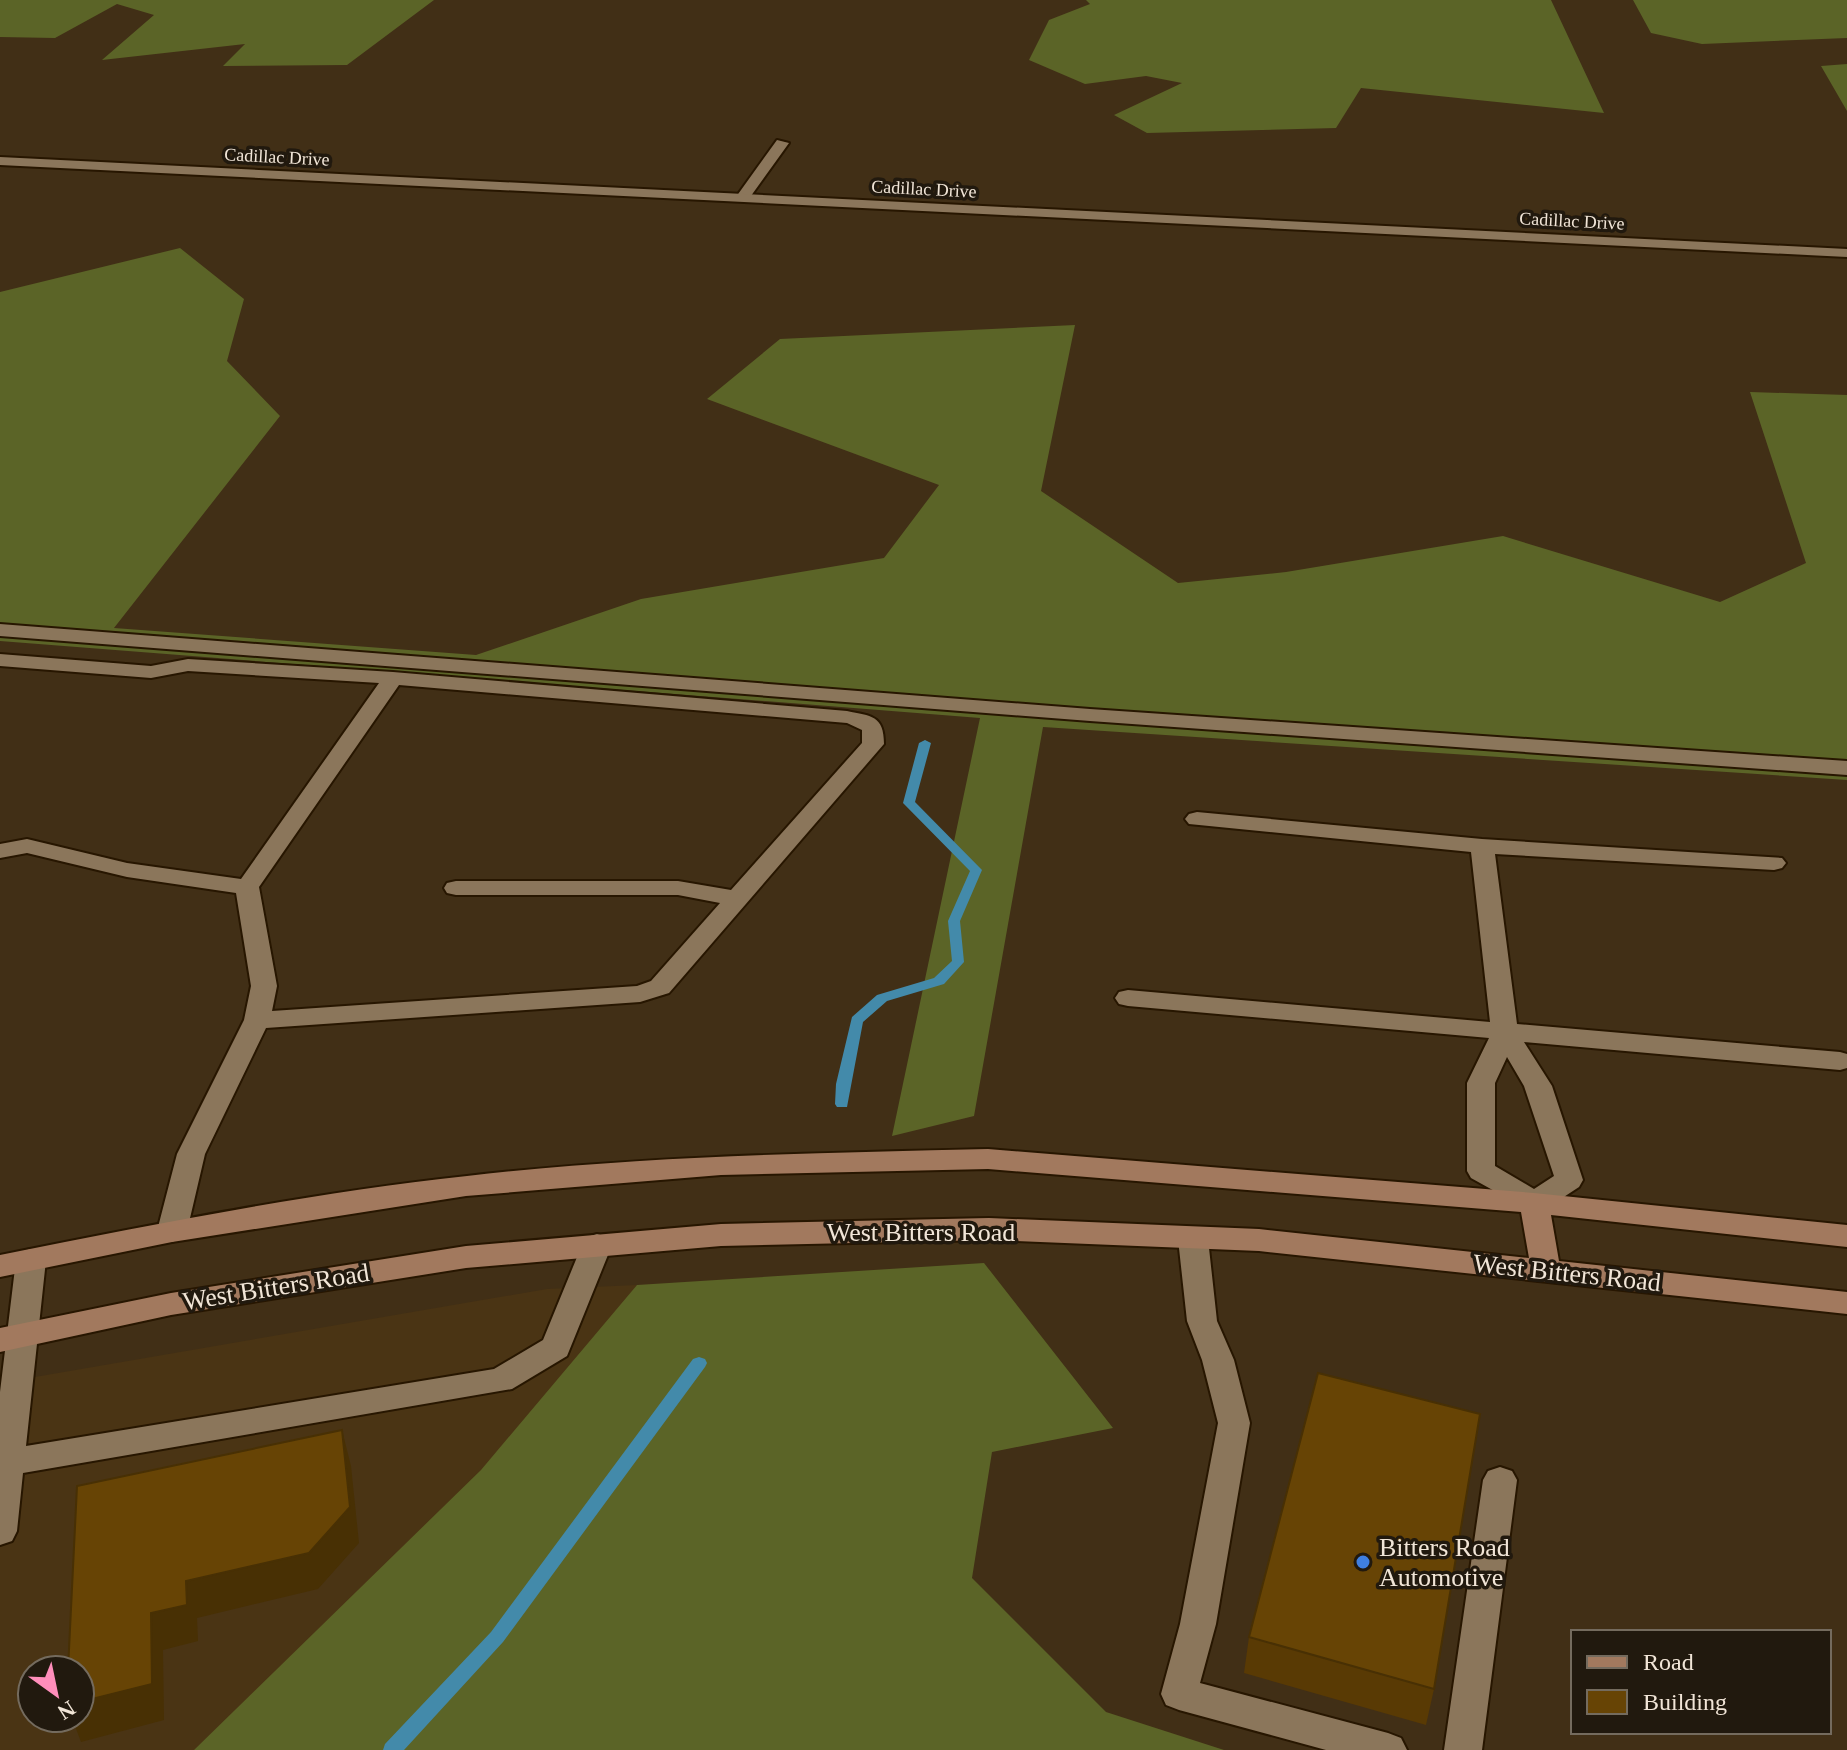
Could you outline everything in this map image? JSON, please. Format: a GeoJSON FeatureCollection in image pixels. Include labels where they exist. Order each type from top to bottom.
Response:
{"type":"FeatureCollection","features":[{"type":"Feature","properties":{"kind":"main road"},"geometry":{"type":"LineString","coordinates":[[0,1266],[172,1231],[466,1186],[721,1165],[988,1159],[1534,1203],[1847,1236]]}},
{"type":"Feature","properties":{"kind":"main road"},"geometry":{"type":"LineString","coordinates":[[1534,1203],[1546,1270]]}},
{"type":"Feature","properties":{"kind":"main road","name":"West Bitters Road"},"geometry":{"type":"LineString","coordinates":[[12,1338],[171,1304],[435,1262],[721,1235],[989,1229],[1259,1240],[1847,1303]]}},
{"type":"Feature","properties":{"kind":"street"},"geometry":{"type":"LineString","coordinates":[[743,197],[782,143]]}},
{"type":"Feature","properties":{"kind":"street","name":"Cadillac Drive"},"geometry":{"type":"LineString","coordinates":[[0,161],[1847,253]]}},
{"type":"Feature","properties":{"kind":"street"},"geometry":{"type":"LineString","coordinates":[[0,630],[1090,715],[1847,768]]}},
{"type":"Feature","properties":{"kind":"street"},"geometry":{"type":"LineString","coordinates":[[0,660],[151,672],[188,665],[393,678],[847,717],[866,721],[873,729],[873,744],[660,987],[640,994],[257,1020]]}},
{"type":"Feature","properties":{"kind":"street"},"geometry":{"type":"LineString","coordinates":[[172,1231],[191,1154],[257,1020],[264,986],[247,887],[393,678]]}},
{"type":"Feature","properties":{"kind":"street"},"geometry":{"type":"LineString","coordinates":[[1197,819],[1482,846],[1774,863]]}},
{"type":"Feature","properties":{"kind":"street"},"geometry":{"type":"LineString","coordinates":[[0,851],[27,846],[127,870],[247,887]]}},
{"type":"Feature","properties":{"kind":"street"},"geometry":{"type":"LineString","coordinates":[[1482,846],[1505,1033],[1538,1086],[1569,1180],[1534,1203],[1481,1171],[1481,1083],[1505,1033]]}},
{"type":"Feature","properties":{"kind":"street"},"geometry":{"type":"LineString","coordinates":[[456,888],[678,888],[738,899]]}},
{"type":"Feature","properties":{"kind":"street"},"geometry":{"type":"LineString","coordinates":[[1128,998],[1840,1061]]}},
{"type":"Feature","properties":{"kind":"street"},"geometry":{"type":"LineString","coordinates":[[1193,1239],[1202,1321],[1218,1360],[1234,1423],[1198,1624],[1179,1694],[1388,1750]]}},
{"type":"Feature","properties":{"kind":"street"},"geometry":{"type":"LineString","coordinates":[[4,1463],[501,1380],[556,1348],[597,1245]]}},
{"type":"Feature","properties":{"kind":"street"},"geometry":{"type":"LineString","coordinates":[[0,1531],[12,1338],[31,1260]]}},
{"type":"Feature","properties":{"kind":"street"},"geometry":{"type":"LineString","coordinates":[[1463,1750],[1500,1480]]}},
{"type":"Feature","properties":{"kind":"shaded area"},"geometry":{"type":"Polygon","coordinates":[[[637,1285],[309,1721],[198,1750],[0,1750],[0,1383],[547,1289],[637,1285]]]}},
{"type":"Feature","properties":{"kind":"green space"},"geometry":{"type":"Polygon","coordinates":[[[0,0],[434,0],[347,65],[223,66],[245,44],[102,60],[154,15],[117,4],[55,38],[0,37],[0,0]]]}},
{"type":"Feature","properties":{"kind":"green space"},"geometry":{"type":"Polygon","coordinates":[[[1086,0],[1551,0],[1604,113],[1361,88],[1336,128],[1147,133],[1114,115],[1182,83],[1146,76],[1085,84],[1029,60],[1049,20],[1090,4],[1086,0]]]}},
{"type":"Feature","properties":{"kind":"green space"},"geometry":{"type":"Polygon","coordinates":[[[1633,0],[1847,0],[1847,38],[1702,44],[1651,33],[1633,0]]]}},
{"type":"Feature","properties":{"kind":"green space"},"geometry":{"type":"Polygon","coordinates":[[[1847,64],[1847,111],[1821,66],[1847,64]]]}},
{"type":"Feature","properties":{"kind":"green space"},"geometry":{"type":"Polygon","coordinates":[[[180,248],[244,299],[227,361],[280,416],[114,628],[476,655],[641,599],[884,558],[939,485],[707,399],[780,339],[1075,325],[1041,491],[1178,583],[1286,572],[1503,536],[1720,602],[1806,563],[1750,392],[1847,395],[1847,780],[1043,727],[974,1116],[892,1136],[980,718],[0,641],[0,292],[180,248]]]}},
{"type":"Feature","properties":{"kind":"green space"},"geometry":{"type":"Polygon","coordinates":[[[984,1263],[1113,1428],[992,1452],[972,1578],[1106,1712],[1224,1750],[194,1750],[481,1470],[637,1285],[984,1263]]]}},
{"type":"Feature","properties":{"kind":"building","name":"Bitters Road Automotive"},"geometry":{"type":"Polygon","coordinates":[[[1318,1373],[1480,1414],[1434,1689],[1249,1637],[1318,1373]]]}},
{"type":"Feature","properties":{"kind":"building"},"geometry":{"type":"Polygon","coordinates":[[[342,1430],[350,1507],[309,1553],[186,1581],[187,1605],[151,1613],[152,1684],[96,1698],[96,1654],[69,1654],[77,1486],[342,1430]]]}},
{"type":"Feature","properties":{"kind":"waterway"},"geometry":{"type":"LineString","coordinates":[[842,1104],[843,1084],[857,1020],[882,998],[939,981],[958,962],[954,921],[976,870],[909,803],[925,743]]}},
{"type":"Feature","properties":{"kind":"waterway"},"geometry":{"type":"LineString","coordinates":[[392,1750],[497,1637],[699,1363]]}},
{"type":"Feature","properties":{"kind":"place","name":"Bitters Road Automotive"},"geometry":{"type":"Point","coordinates":[1363,1562]}}]}
